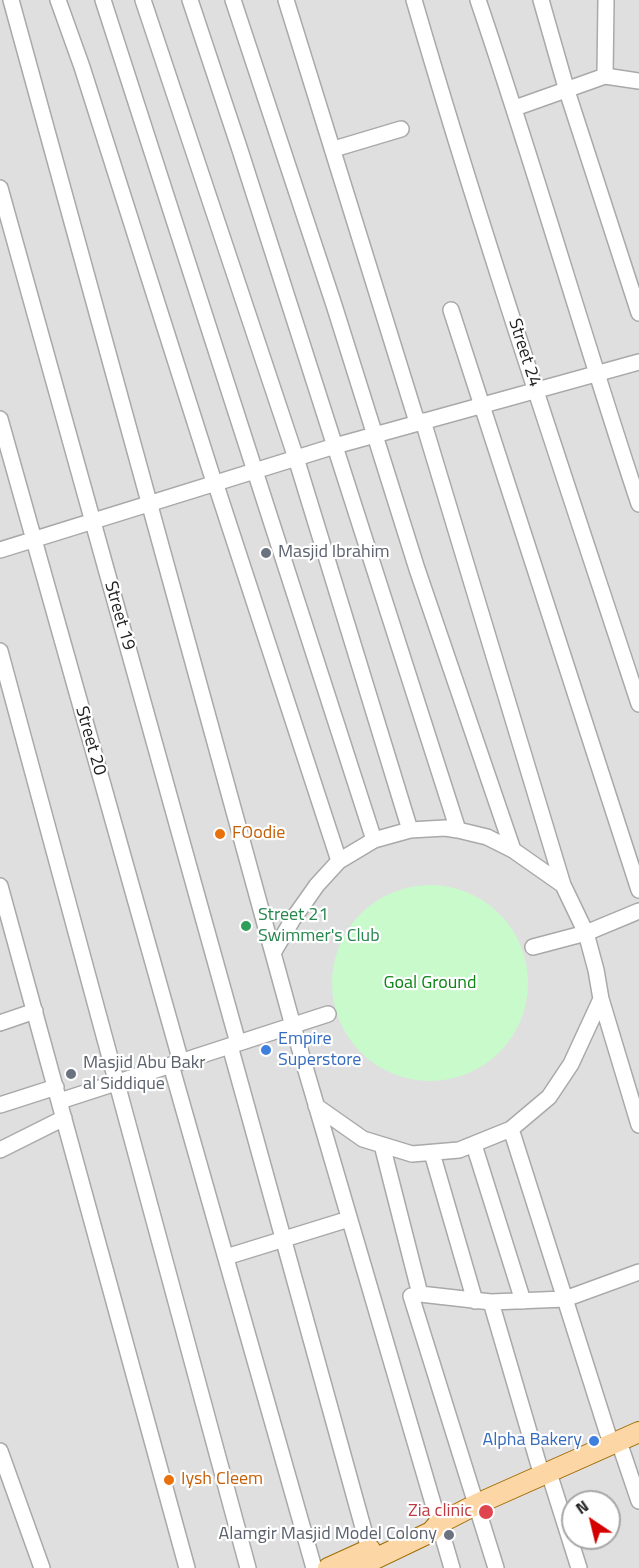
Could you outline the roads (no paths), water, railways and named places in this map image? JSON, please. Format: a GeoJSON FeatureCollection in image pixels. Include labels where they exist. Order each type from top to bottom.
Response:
{"type":"FeatureCollection","features":[{"type":"Feature","properties":{"kind":"main road"},"geometry":{"type":"LineString","coordinates":[[356,1568],[431,1532],[438,1524],[477,1504],[639,1432]]}},
{"type":"Feature","properties":{"kind":"main road"},"geometry":{"type":"LineString","coordinates":[[328,1568],[426,1522],[438,1524]]}},
{"type":"Feature","properties":{"kind":"street"},"geometry":{"type":"LineString","coordinates":[[11,0],[293,1026],[452,1568]]}},
{"type":"Feature","properties":{"kind":"street"},"geometry":{"type":"LineString","coordinates":[[58,0],[82,67],[214,482],[339,861]]}},
{"type":"Feature","properties":{"kind":"street"},"geometry":{"type":"LineString","coordinates":[[103,0],[374,840]]}},
{"type":"Feature","properties":{"kind":"street"},"geometry":{"type":"LineString","coordinates":[[143,0],[296,458],[410,830]]}},
{"type":"Feature","properties":{"kind":"street"},"geometry":{"type":"LineString","coordinates":[[190,0],[458,830]]}},
{"type":"Feature","properties":{"kind":"street"},"geometry":{"type":"LineString","coordinates":[[233,0],[376,435],[417,569],[513,850]]}},
{"type":"Feature","properties":{"kind":"street"},"geometry":{"type":"LineString","coordinates":[[286,0],[420,422],[562,885],[586,933],[596,970],[600,999],[639,1125]]}},
{"type":"Feature","properties":{"kind":"street","name":"Street 24"},"geometry":{"type":"LineString","coordinates":[[414,0],[442,97],[639,704]]}},
{"type":"Feature","properties":{"kind":"street"},"geometry":{"type":"LineString","coordinates":[[478,0],[515,108],[596,374],[639,504]]}},
{"type":"Feature","properties":{"kind":"street"},"geometry":{"type":"LineString","coordinates":[[541,0],[567,91],[634,286],[639,314]]}},
{"type":"Feature","properties":{"kind":"street"},"geometry":{"type":"LineString","coordinates":[[605,76],[606,0]]}},
{"type":"Feature","properties":{"kind":"street"},"geometry":{"type":"LineString","coordinates":[[515,108],[605,76],[639,81]]}},
{"type":"Feature","properties":{"kind":"street"},"geometry":{"type":"LineString","coordinates":[[334,149],[401,129]]}},
{"type":"Feature","properties":{"kind":"street","name":"Street 19"},"geometry":{"type":"LineString","coordinates":[[0,188],[93,520],[234,1045],[283,1239],[369,1549]]}},
{"type":"Feature","properties":{"kind":"street"},"geometry":{"type":"LineString","coordinates":[[451,310],[639,890]]}},
{"type":"Feature","properties":{"kind":"street"},"geometry":{"type":"LineString","coordinates":[[0,550],[335,446],[639,362]]}},
{"type":"Feature","properties":{"kind":"street","name":"Street 20"},"geometry":{"type":"LineString","coordinates":[[0,419],[176,1064],[226,1257],[314,1568]]}},
{"type":"Feature","properties":{"kind":"street"},"geometry":{"type":"LineString","coordinates":[[0,651],[248,1568]]}},
{"type":"Feature","properties":{"kind":"street"},"geometry":{"type":"LineString","coordinates":[[273,953],[292,919],[317,885],[339,861],[374,840],[410,830],[445,828],[487,837],[513,850],[562,885]]}},
{"type":"Feature","properties":{"kind":"street"},"geometry":{"type":"LineString","coordinates":[[0,886],[7,937],[34,1011],[58,1094],[187,1568]]}},
{"type":"Feature","properties":{"kind":"street"},"geometry":{"type":"LineString","coordinates":[[533,947],[586,933],[639,911]]}},
{"type":"Feature","properties":{"kind":"street"},"geometry":{"type":"LineString","coordinates":[[316,1106],[363,1139],[412,1154],[459,1150],[474,1145],[511,1129],[549,1097],[571,1064],[600,999]]}},
{"type":"Feature","properties":{"kind":"street"},"geometry":{"type":"LineString","coordinates":[[0,1023],[34,1011]]}},
{"type":"Feature","properties":{"kind":"street"},"geometry":{"type":"LineString","coordinates":[[0,1105],[116,1083],[328,1014]]}},
{"type":"Feature","properties":{"kind":"street"},"geometry":{"type":"LineString","coordinates":[[0,1150],[64,1118]]}},
{"type":"Feature","properties":{"kind":"street"},"geometry":{"type":"LineString","coordinates":[[511,1129],[615,1443],[639,1501]]}},
{"type":"Feature","properties":{"kind":"street"},"geometry":{"type":"LineString","coordinates":[[382,1145],[420,1294]]}},
{"type":"Feature","properties":{"kind":"street"},"geometry":{"type":"LineString","coordinates":[[474,1145],[523,1301]]}},
{"type":"Feature","properties":{"kind":"street"},"geometry":{"type":"LineString","coordinates":[[432,1153],[475,1300]]}},
{"type":"Feature","properties":{"kind":"street"},"geometry":{"type":"LineString","coordinates":[[226,1257],[349,1219]]}},
{"type":"Feature","properties":{"kind":"street"},"geometry":{"type":"LineString","coordinates":[[496,1568],[411,1296],[420,1294],[491,1302],[566,1299],[639,1272]]}},
{"type":"Feature","properties":{"kind":"street"},"geometry":{"type":"LineString","coordinates":[[491,1302],[545,1475],[579,1568]]}},
{"type":"Feature","properties":{"kind":"street"},"geometry":{"type":"LineString","coordinates":[[0,1451],[42,1568]]}},
{"type":"Feature","properties":{"kind":"place","name":"Masjid Ibrahim"},"geometry":{"type":"Point","coordinates":[266,553]}},
{"type":"Feature","properties":{"kind":"place","name":"FOodie"},"geometry":{"type":"Point","coordinates":[220,834]}},
{"type":"Feature","properties":{"kind":"place","name":"Street 21 Swimmer's Club"},"geometry":{"type":"Point","coordinates":[246,926]}},
{"type":"Feature","properties":{"kind":"place","name":"Empire Superstore"},"geometry":{"type":"Point","coordinates":[266,1050]}},
{"type":"Feature","properties":{"kind":"place","name":"Masjid Abu Bakr al Siddique"},"geometry":{"type":"Point","coordinates":[71,1074]}},
{"type":"Feature","properties":{"kind":"place","name":"Alpha Bakery"},"geometry":{"type":"Point","coordinates":[594,1441]}},
{"type":"Feature","properties":{"kind":"place","name":"Iysh Cleem"},"geometry":{"type":"Point","coordinates":[169,1480]}},
{"type":"Feature","properties":{"kind":"place","name":"Zia clinic"},"geometry":{"type":"Point","coordinates":[486,1512]}},
{"type":"Feature","properties":{"kind":"place","name":"Alamgir Masjid Model Colony"},"geometry":{"type":"Point","coordinates":[449,1535]}},
{"type":"Feature","properties":{"kind":"park label","name":"Goal Ground"},"geometry":{"type":"Point","coordinates":[430,984]}}]}
